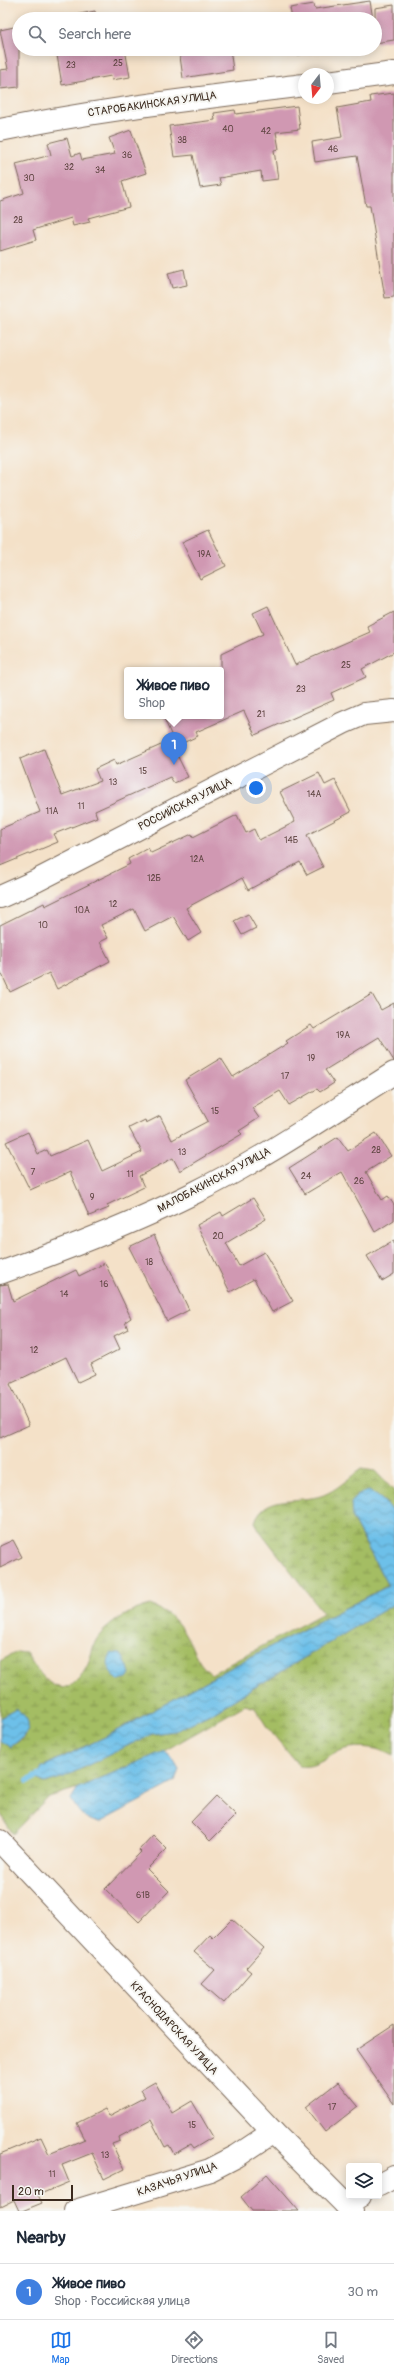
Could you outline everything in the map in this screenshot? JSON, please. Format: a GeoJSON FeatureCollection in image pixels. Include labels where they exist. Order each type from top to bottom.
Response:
{"type":"FeatureCollection","features":[{"type":"Feature","properties":{"kind":"street"},"geometry":{"type":"LineString","coordinates":[[334,81],[394,73]]}},
{"type":"Feature","properties":{"kind":"street","name":"СТАРОБАКИНСКАЯ УЛИЦА"},"geometry":{"type":"LineString","coordinates":[[0,130],[59,117],[298,86]]}},
{"type":"Feature","properties":{"kind":"street","name":"РОССИЙСКАЯ УЛИЦА"},"geometry":{"type":"LineString","coordinates":[[0,897],[36,881],[343,723],[364,714],[394,711]]}},
{"type":"Feature","properties":{"kind":"street","name":"МАЛОБАКИНСКАЯ УЛИЦА"},"geometry":{"type":"LineString","coordinates":[[0,1273],[110,1233],[198,1191],[293,1137],[394,1073]]}},
{"type":"Feature","properties":{"kind":"street","name":"КРАСНОДАРСКАЯ УЛИЦА"},"geometry":{"type":"LineString","coordinates":[[0,1842],[273,2132],[352,2204]]}},
{"type":"Feature","properties":{"kind":"street","name":"КАЗАЧЬЯ УЛИЦА"},"geometry":{"type":"LineString","coordinates":[[75,2211],[210,2170],[237,2156],[273,2132]]}},
{"type":"Feature","properties":{"kind":"street"},"geometry":{"type":"LineString","coordinates":[[382,2183],[394,2177]]}},
{"type":"Feature","properties":{"kind":"green space"},"geometry":{"type":"Polygon","coordinates":[[[361,1469],[375,1471],[394,1491],[394,1511],[379,1497],[352,1518],[388,1586],[254,1655],[105,1737],[42,1767],[152,1734],[175,1731],[212,1713],[394,1604],[394,1756],[383,1751],[357,1747],[339,1751],[312,1765],[299,1766],[267,1727],[255,1708],[245,1705],[164,1751],[78,1788],[49,1797],[13,1834],[0,1813],[0,1741],[10,1747],[22,1739],[28,1730],[4,1715],[0,1718],[0,1661],[17,1652],[26,1653],[45,1679],[60,1687],[68,1687],[76,1681],[85,1670],[96,1640],[110,1625],[137,1609],[151,1605],[166,1613],[176,1621],[187,1637],[197,1657],[205,1669],[211,1674],[323,1613],[260,1531],[255,1522],[260,1512],[267,1506],[276,1502],[308,1499],[328,1493],[361,1469]]]}},
{"type":"Feature","properties":{"kind":"water"},"geometry":{"type":"Polygon","coordinates":[[[369,1491],[379,1497],[394,1511],[394,1604],[212,1713],[175,1731],[152,1734],[64,1777],[45,1783],[36,1779],[42,1767],[105,1737],[254,1655],[388,1586],[352,1518],[351,1503],[358,1494],[369,1491]]]}},
{"type":"Feature","properties":{"kind":"water"},"geometry":{"type":"Polygon","coordinates":[[[111,1653],[121,1654],[128,1666],[130,1675],[127,1679],[119,1681],[110,1671],[108,1661],[111,1653]]]}},
{"type":"Feature","properties":{"kind":"water"},"geometry":{"type":"Polygon","coordinates":[[[16,1709],[27,1719],[28,1729],[16,1743],[10,1747],[0,1741],[0,1718],[16,1709]]]}},
{"type":"Feature","properties":{"kind":"water"},"geometry":{"type":"Polygon","coordinates":[[[164,1751],[173,1759],[179,1769],[175,1782],[99,1823],[85,1817],[76,1808],[71,1799],[78,1788],[164,1751]]]}},
{"type":"Feature","properties":{"kind":"building"},"geometry":{"type":"Polygon","coordinates":[[[370,1],[372,12],[291,12],[290,8],[314,4],[315,9],[370,1]]]}},
{"type":"Feature","properties":{"kind":"building"},"geometry":{"type":"Polygon","coordinates":[[[394,5],[394,40],[382,42],[382,12],[375,12],[375,8],[394,5]]]}},
{"type":"Feature","properties":{"kind":"building"},"geometry":{"type":"Polygon","coordinates":[[[12,27],[12,56],[19,56],[19,87],[0,89],[0,70],[8,69],[0,30],[12,27]]]}},
{"type":"Feature","properties":{"kind":"building"},"geometry":{"type":"Polygon","coordinates":[[[57,56],[126,56],[130,77],[112,80],[111,76],[62,85],[57,56]]]}},
{"type":"Feature","properties":{"kind":"building"},"geometry":{"type":"Polygon","coordinates":[[[180,56],[231,56],[233,70],[183,78],[180,56]]]}},
{"type":"Feature","properties":{"kind":"building"},"geometry":{"type":"Polygon","coordinates":[[[394,93],[394,297],[385,298],[370,206],[366,206],[357,156],[315,162],[312,142],[342,137],[337,108],[371,102],[370,96],[394,93]]]}},
{"type":"Feature","properties":{"kind":"building"},"geometry":{"type":"Polygon","coordinates":[[[297,106],[300,129],[276,132],[279,149],[274,150],[278,179],[262,181],[261,171],[219,178],[221,185],[200,188],[193,155],[174,157],[169,126],[215,120],[214,113],[235,110],[236,114],[297,106]]]}},
{"type":"Feature","properties":{"kind":"building"},"geometry":{"type":"Polygon","coordinates":[[[131,130],[146,173],[122,181],[129,207],[88,218],[90,222],[73,226],[71,218],[33,230],[36,240],[0,251],[0,201],[24,193],[16,164],[51,155],[48,143],[67,138],[72,156],[80,153],[82,160],[115,154],[109,138],[131,130]]]}},
{"type":"Feature","properties":{"kind":"building"},"geometry":{"type":"Polygon","coordinates":[[[184,269],[187,285],[172,288],[168,273],[184,269]]]}},
{"type":"Feature","properties":{"kind":"building"},"geometry":{"type":"Polygon","coordinates":[[[208,530],[226,566],[200,579],[182,542],[208,530]]]}},
{"type":"Feature","properties":{"kind":"building"},"geometry":{"type":"Polygon","coordinates":[[[268,606],[295,665],[370,632],[367,626],[394,612],[394,652],[362,669],[366,677],[331,693],[334,700],[255,735],[244,711],[196,732],[198,736],[176,746],[164,719],[224,719],[224,667],[221,667],[221,654],[263,634],[253,613],[268,606]]]}},
{"type":"Feature","properties":{"kind":"building"},"geometry":{"type":"Polygon","coordinates":[[[170,741],[188,777],[174,783],[170,777],[95,811],[97,817],[54,834],[58,842],[0,866],[0,829],[40,812],[20,759],[44,749],[62,795],[100,781],[95,769],[114,760],[116,765],[170,741]]]}},
{"type":"Feature","properties":{"kind":"building"},"geometry":{"type":"Polygon","coordinates":[[[319,773],[325,785],[335,780],[351,812],[307,835],[323,867],[307,875],[300,862],[248,890],[242,878],[186,908],[201,933],[188,941],[173,916],[145,931],[134,909],[101,925],[108,938],[100,942],[110,961],[57,989],[49,973],[10,992],[0,970],[0,925],[44,903],[45,906],[130,864],[128,859],[148,848],[151,853],[192,834],[193,837],[237,815],[246,833],[254,829],[259,840],[295,822],[280,792],[319,773]]]}},
{"type":"Feature","properties":{"kind":"building"},"geometry":{"type":"Polygon","coordinates":[[[248,914],[256,928],[242,935],[234,921],[248,914]]]}},
{"type":"Feature","properties":{"kind":"building"},"geometry":{"type":"Polygon","coordinates":[[[372,994],[381,1010],[394,1003],[394,1061],[379,1037],[325,1070],[334,1083],[320,1092],[317,1089],[289,1105],[280,1091],[252,1108],[259,1118],[239,1131],[242,1134],[180,1171],[173,1158],[139,1176],[144,1187],[107,1205],[109,1208],[89,1216],[70,1172],[30,1190],[6,1142],[28,1132],[38,1154],[47,1150],[50,1156],[88,1140],[102,1171],[142,1152],[129,1128],[145,1120],[146,1123],[160,1116],[172,1140],[208,1121],[185,1080],[221,1058],[233,1077],[288,1043],[286,1041],[311,1025],[314,1029],[372,994]]]}},
{"type":"Feature","properties":{"kind":"building"},"geometry":{"type":"Polygon","coordinates":[[[376,1133],[391,1156],[366,1172],[382,1200],[388,1196],[394,1205],[394,1220],[375,1232],[342,1172],[305,1194],[289,1168],[338,1137],[348,1151],[376,1133]]]}},
{"type":"Feature","properties":{"kind":"building"},"geometry":{"type":"Polygon","coordinates":[[[253,1198],[266,1219],[226,1243],[239,1266],[264,1252],[293,1301],[272,1312],[254,1279],[230,1292],[197,1225],[221,1212],[223,1216],[253,1198]]]}},
{"type":"Feature","properties":{"kind":"building"},"geometry":{"type":"Polygon","coordinates":[[[154,1235],[189,1310],[167,1321],[129,1247],[154,1235]]]}},
{"type":"Feature","properties":{"kind":"building"},"geometry":{"type":"Polygon","coordinates":[[[394,1240],[394,1274],[382,1281],[367,1256],[394,1240]]]}},
{"type":"Feature","properties":{"kind":"building"},"geometry":{"type":"Polygon","coordinates":[[[105,1263],[131,1318],[125,1322],[128,1329],[114,1336],[120,1349],[91,1364],[95,1374],[78,1382],[66,1357],[10,1384],[29,1425],[0,1438],[0,1285],[8,1284],[13,1301],[76,1270],[79,1276],[105,1263]]]}},
{"type":"Feature","properties":{"kind":"building"},"geometry":{"type":"Polygon","coordinates":[[[13,1540],[22,1557],[0,1568],[0,1546],[13,1540]]]}},
{"type":"Feature","properties":{"kind":"building"},"geometry":{"type":"Polygon","coordinates":[[[216,1796],[236,1815],[210,1841],[191,1822],[216,1796]]]}},
{"type":"Feature","properties":{"kind":"building"},"geometry":{"type":"Polygon","coordinates":[[[153,1835],[167,1849],[147,1869],[169,1891],[139,1922],[105,1889],[141,1852],[139,1850],[153,1835]]]}},
{"type":"Feature","properties":{"kind":"building"},"geometry":{"type":"Polygon","coordinates":[[[232,1919],[264,1948],[246,1968],[251,1972],[224,2003],[202,1984],[215,1970],[194,1952],[210,1935],[213,1938],[232,1919]]]}},
{"type":"Feature","properties":{"kind":"building"},"geometry":{"type":"Polygon","coordinates":[[[394,2025],[394,2104],[356,2050],[394,2025]]]}},
{"type":"Feature","properties":{"kind":"building"},"geometry":{"type":"Polygon","coordinates":[[[155,2082],[172,2113],[192,2101],[213,2137],[193,2149],[190,2145],[174,2154],[169,2145],[165,2147],[151,2120],[119,2137],[120,2141],[112,2144],[124,2169],[104,2179],[92,2153],[62,2165],[69,2182],[38,2195],[42,2203],[22,2211],[19,2211],[14,2200],[0,2207],[0,2154],[41,2137],[49,2154],[85,2139],[77,2123],[105,2109],[109,2116],[145,2097],[141,2090],[155,2082]]]}},
{"type":"Feature","properties":{"kind":"building"},"geometry":{"type":"Polygon","coordinates":[[[338,2082],[358,2106],[325,2132],[306,2107],[338,2082]]]}},
{"type":"Feature","properties":{"kind":"building"},"geometry":{"type":"Polygon","coordinates":[[[267,2174],[299,2211],[252,2211],[241,2197],[267,2174]]]}},
{"type":"Feature","properties":{"kind":"waterway"},"geometry":{"type":"LineString","coordinates":[[28,1781],[45,1772]]}},
{"type":"Feature","properties":{"kind":"place","name":"Живое пиво"},"geometry":{"type":"Point","coordinates":[174,765]}}]}
